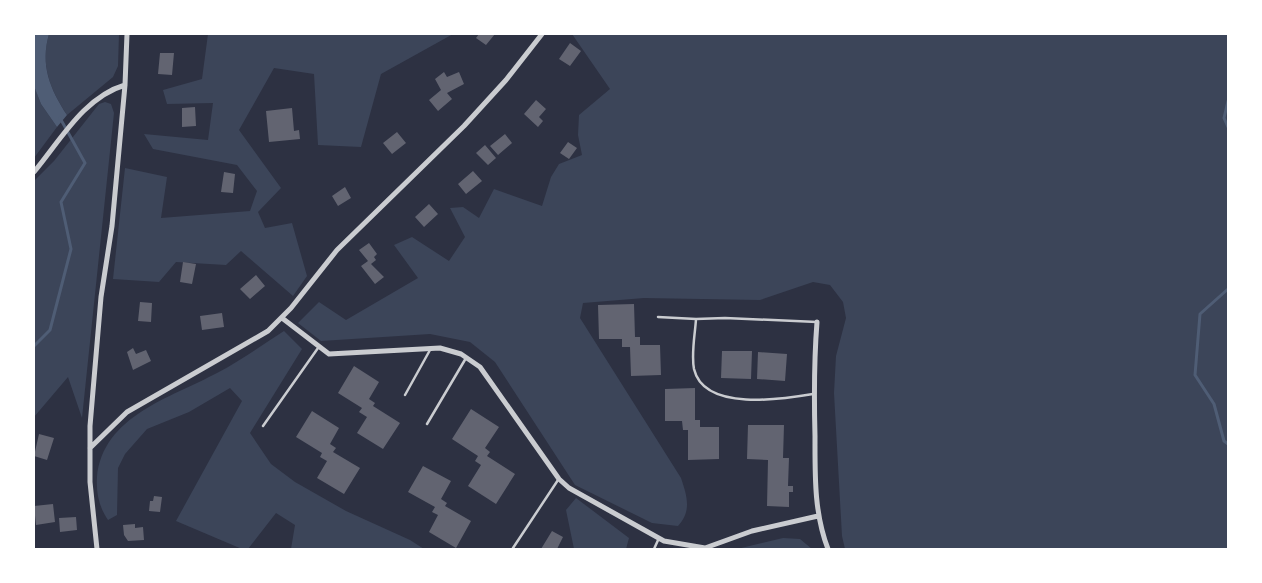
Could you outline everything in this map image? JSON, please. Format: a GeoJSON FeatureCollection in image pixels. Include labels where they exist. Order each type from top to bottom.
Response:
{"type":"FeatureCollection","features":[{"type":"Feature","properties":{"kind":"street"},"geometry":{"type":"LineString","coordinates":[[97,549],[90,482],[90,426],[101,297],[112,226],[125,85],[127,34]]}},
{"type":"Feature","properties":{"kind":"street"},"geometry":{"type":"LineString","coordinates":[[90,448],[127,412],[160,391],[254,341],[282,318],[337,250],[464,126],[506,80],[542,34]]}},
{"type":"Feature","properties":{"kind":"street"},"geometry":{"type":"LineString","coordinates":[[34,172],[94,100],[114,88],[125,85]]}},
{"type":"Feature","properties":{"kind":"street"},"geometry":{"type":"LineString","coordinates":[[282,318],[318,348],[329,354],[440,348],[466,358],[480,366],[559,479],[569,488],[659,538],[705,548],[752,531],[818,516]]}},
{"type":"Feature","properties":{"kind":"street"},"geometry":{"type":"LineString","coordinates":[[817,322],[814,394],[818,516],[828,549]]}},
{"type":"Feature","properties":{"kind":"lane"},"geometry":{"type":"LineString","coordinates":[[658,318],[725,318],[817,322]]}},
{"type":"Feature","properties":{"kind":"lane"},"geometry":{"type":"LineString","coordinates":[[696,319],[694,369],[708,389],[726,398],[739,399],[789,398],[814,394]]}},
{"type":"Feature","properties":{"kind":"lane"},"geometry":{"type":"LineString","coordinates":[[263,426],[318,348]]}},
{"type":"Feature","properties":{"kind":"lane"},"geometry":{"type":"LineString","coordinates":[[405,395],[430,350]]}},
{"type":"Feature","properties":{"kind":"lane"},"geometry":{"type":"LineString","coordinates":[[427,424],[466,358]]}},
{"type":"Feature","properties":{"kind":"lane"},"geometry":{"type":"LineString","coordinates":[[513,548],[559,479]]}},
{"type":"Feature","properties":{"kind":"lane"},"geometry":{"type":"LineString","coordinates":[[654,549],[659,538]]}},
{"type":"Feature","properties":{"kind":"shaded area"},"geometry":{"type":"Polygon","coordinates":[[[35,34],[49,34],[46,45],[48,76],[51,86],[67,115],[57,127],[41,104],[34,86],[35,34]]]}},
{"type":"Feature","properties":{"kind":"shaded area"},"geometry":{"type":"Polygon","coordinates":[[[49,34],[119,34],[118,66],[113,77],[67,115],[51,86],[48,76],[46,45],[49,34]]]}},
{"type":"Feature","properties":{"kind":"shaded area"},"geometry":{"type":"Polygon","coordinates":[[[208,34],[453,34],[381,74],[361,147],[318,145],[314,74],[274,68],[239,130],[281,188],[258,212],[265,228],[292,223],[307,276],[293,296],[241,251],[226,265],[176,262],[159,282],[113,279],[125,168],[167,177],[161,218],[250,211],[257,191],[237,165],[153,149],[144,134],[208,140],[213,103],[167,104],[163,90],[202,79],[208,34]]]}},
{"type":"Feature","properties":{"kind":"shaded area"},"geometry":{"type":"Polygon","coordinates":[[[572,34],[1228,34],[1228,549],[845,549],[842,536],[834,393],[836,356],[846,318],[843,302],[830,285],[813,282],[760,300],[644,298],[583,303],[580,318],[681,478],[687,509],[678,526],[652,523],[575,485],[495,362],[470,342],[430,334],[321,341],[298,323],[319,302],[346,320],[418,278],[394,245],[412,237],[449,261],[465,237],[450,208],[463,207],[479,218],[494,189],[542,206],[551,177],[559,164],[582,155],[578,135],[579,115],[610,89],[572,34]]]}},
{"type":"Feature","properties":{"kind":"shaded area"},"geometry":{"type":"Polygon","coordinates":[[[34,85],[41,104],[57,127],[34,158],[34,85]]]}},
{"type":"Feature","properties":{"kind":"shaded area"},"geometry":{"type":"Polygon","coordinates":[[[105,102],[111,104],[114,113],[82,418],[68,377],[34,417],[34,181],[54,161],[99,104],[105,102]]]}},
{"type":"Feature","properties":{"kind":"shaded area"},"geometry":{"type":"Polygon","coordinates":[[[284,331],[302,349],[250,433],[271,464],[295,482],[346,511],[410,540],[424,549],[291,549],[295,525],[276,513],[248,549],[242,549],[176,521],[242,401],[230,388],[189,412],[147,429],[125,454],[118,468],[117,515],[108,520],[99,500],[97,477],[102,456],[112,439],[125,424],[160,401],[226,368],[284,331]]]}},
{"type":"Feature","properties":{"kind":"shaded area"},"geometry":{"type":"Polygon","coordinates":[[[576,498],[629,538],[626,549],[574,549],[566,510],[576,498]]]}},
{"type":"Feature","properties":{"kind":"shaded area"},"geometry":{"type":"Polygon","coordinates":[[[783,538],[800,539],[812,549],[737,549],[783,538]]]}},
{"type":"Feature","properties":{"kind":"building"},"geometry":{"type":"Polygon","coordinates":[[[479,34],[495,34],[486,45],[476,38],[479,34]]]}},
{"type":"Feature","properties":{"kind":"building"},"geometry":{"type":"Polygon","coordinates":[[[570,43],[581,51],[570,66],[559,59],[570,43]]]}},
{"type":"Feature","properties":{"kind":"building"},"geometry":{"type":"Polygon","coordinates":[[[160,53],[174,53],[172,75],[158,74],[160,53]]]}},
{"type":"Feature","properties":{"kind":"building"},"geometry":{"type":"Polygon","coordinates":[[[444,72],[447,77],[459,72],[464,84],[447,93],[452,99],[438,111],[429,100],[441,90],[435,79],[444,72]]]}},
{"type":"Feature","properties":{"kind":"building"},"geometry":{"type":"Polygon","coordinates":[[[536,100],[546,109],[539,117],[543,121],[538,127],[524,114],[536,100]]]}},
{"type":"Feature","properties":{"kind":"building"},"geometry":{"type":"Polygon","coordinates":[[[195,107],[196,126],[182,127],[182,108],[195,107]]]}},
{"type":"Feature","properties":{"kind":"building"},"geometry":{"type":"Polygon","coordinates":[[[292,108],[294,131],[299,130],[300,139],[269,142],[266,111],[292,108]]]}},
{"type":"Feature","properties":{"kind":"building"},"geometry":{"type":"Polygon","coordinates":[[[397,132],[406,143],[392,154],[383,143],[397,132]]]}},
{"type":"Feature","properties":{"kind":"building"},"geometry":{"type":"Polygon","coordinates":[[[505,134],[512,143],[498,155],[490,146],[505,134]]]}},
{"type":"Feature","properties":{"kind":"building"},"geometry":{"type":"Polygon","coordinates":[[[568,142],[577,148],[569,159],[560,153],[568,142]]]}},
{"type":"Feature","properties":{"kind":"building"},"geometry":{"type":"Polygon","coordinates":[[[485,145],[496,158],[488,165],[476,153],[485,145]]]}},
{"type":"Feature","properties":{"kind":"building"},"geometry":{"type":"Polygon","coordinates":[[[473,171],[482,181],[466,194],[458,184],[473,171]]]}},
{"type":"Feature","properties":{"kind":"building"},"geometry":{"type":"Polygon","coordinates":[[[224,172],[235,174],[233,193],[221,192],[224,172]]]}},
{"type":"Feature","properties":{"kind":"building"},"geometry":{"type":"Polygon","coordinates":[[[345,187],[351,198],[338,206],[332,196],[345,187]]]}},
{"type":"Feature","properties":{"kind":"building"},"geometry":{"type":"Polygon","coordinates":[[[429,204],[438,214],[424,227],[415,217],[429,204]]]}},
{"type":"Feature","properties":{"kind":"building"},"geometry":{"type":"Polygon","coordinates":[[[369,243],[377,254],[374,257],[376,260],[371,264],[384,277],[375,284],[361,266],[368,261],[359,250],[369,243]]]}},
{"type":"Feature","properties":{"kind":"building"},"geometry":{"type":"Polygon","coordinates":[[[183,262],[196,264],[192,284],[180,282],[183,262]]]}},
{"type":"Feature","properties":{"kind":"building"},"geometry":{"type":"Polygon","coordinates":[[[256,275],[265,286],[250,299],[240,289],[256,275]]]}},
{"type":"Feature","properties":{"kind":"building"},"geometry":{"type":"Polygon","coordinates":[[[140,302],[152,303],[151,322],[138,321],[140,302]]]}},
{"type":"Feature","properties":{"kind":"building"},"geometry":{"type":"Polygon","coordinates":[[[634,304],[635,337],[640,337],[640,345],[660,345],[661,375],[631,376],[630,347],[622,347],[622,339],[599,339],[598,305],[634,304]]]}},
{"type":"Feature","properties":{"kind":"building"},"geometry":{"type":"Polygon","coordinates":[[[222,313],[224,327],[202,330],[200,316],[222,313]]]}},
{"type":"Feature","properties":{"kind":"building"},"geometry":{"type":"Polygon","coordinates":[[[133,348],[136,354],[146,350],[151,361],[133,370],[127,352],[133,348]]]}},
{"type":"Feature","properties":{"kind":"building"},"geometry":{"type":"Polygon","coordinates":[[[722,351],[752,351],[751,379],[721,378],[722,351]]]}},
{"type":"Feature","properties":{"kind":"building"},"geometry":{"type":"Polygon","coordinates":[[[758,352],[787,354],[785,381],[757,379],[758,352]]]}},
{"type":"Feature","properties":{"kind":"building"},"geometry":{"type":"Polygon","coordinates":[[[354,366],[379,382],[369,399],[375,403],[373,406],[400,423],[383,449],[357,433],[367,417],[359,412],[362,408],[338,393],[354,366]]]}},
{"type":"Feature","properties":{"kind":"building"},"geometry":{"type":"Polygon","coordinates":[[[695,388],[695,420],[700,420],[700,427],[719,427],[719,459],[688,460],[688,430],[683,430],[682,421],[665,421],[665,389],[695,388]]]}},
{"type":"Feature","properties":{"kind":"building"},"geometry":{"type":"Polygon","coordinates":[[[471,409],[499,427],[485,448],[490,452],[487,456],[515,474],[496,504],[468,486],[481,465],[475,461],[478,456],[452,439],[471,409]]]}},
{"type":"Feature","properties":{"kind":"building"},"geometry":{"type":"Polygon","coordinates":[[[312,411],[339,428],[330,444],[336,448],[333,452],[360,468],[344,494],[317,478],[327,461],[320,457],[322,453],[296,437],[312,411]]]}},
{"type":"Feature","properties":{"kind":"building"},"geometry":{"type":"Polygon","coordinates":[[[748,425],[784,425],[783,458],[789,458],[788,486],[793,486],[793,492],[789,492],[789,507],[767,506],[768,460],[747,459],[748,425]]]}},
{"type":"Feature","properties":{"kind":"building"},"geometry":{"type":"Polygon","coordinates":[[[39,434],[54,438],[47,460],[34,456],[39,434]]]}},
{"type":"Feature","properties":{"kind":"building"},"geometry":{"type":"Polygon","coordinates":[[[423,466],[451,481],[441,499],[447,503],[445,506],[471,521],[456,548],[429,532],[438,515],[432,512],[435,507],[408,492],[423,466]]]}},
{"type":"Feature","properties":{"kind":"building"},"geometry":{"type":"Polygon","coordinates":[[[154,496],[162,497],[160,512],[149,511],[150,501],[153,501],[154,496]]]}},
{"type":"Feature","properties":{"kind":"building"},"geometry":{"type":"Polygon","coordinates":[[[53,504],[55,522],[36,525],[34,506],[53,504]]]}},
{"type":"Feature","properties":{"kind":"building"},"geometry":{"type":"Polygon","coordinates":[[[76,517],[77,530],[60,532],[59,518],[76,517]]]}},
{"type":"Feature","properties":{"kind":"building"},"geometry":{"type":"Polygon","coordinates":[[[135,524],[135,528],[143,527],[144,540],[128,541],[124,535],[123,525],[135,524]]]}},
{"type":"Feature","properties":{"kind":"building"},"geometry":{"type":"Polygon","coordinates":[[[552,531],[563,537],[557,549],[541,549],[552,531]]]}},
{"type":"Feature","properties":{"kind":"waterway"},"geometry":{"type":"LineString","coordinates":[[1228,101],[1224,118],[1228,127]]}},
{"type":"Feature","properties":{"kind":"waterway"},"geometry":{"type":"LineString","coordinates":[[34,346],[50,330],[71,249],[61,202],[85,163],[60,118]]}},
{"type":"Feature","properties":{"kind":"waterway"},"geometry":{"type":"LineString","coordinates":[[1228,289],[1200,314],[1195,375],[1214,404],[1224,441],[1228,444]]}}]}
